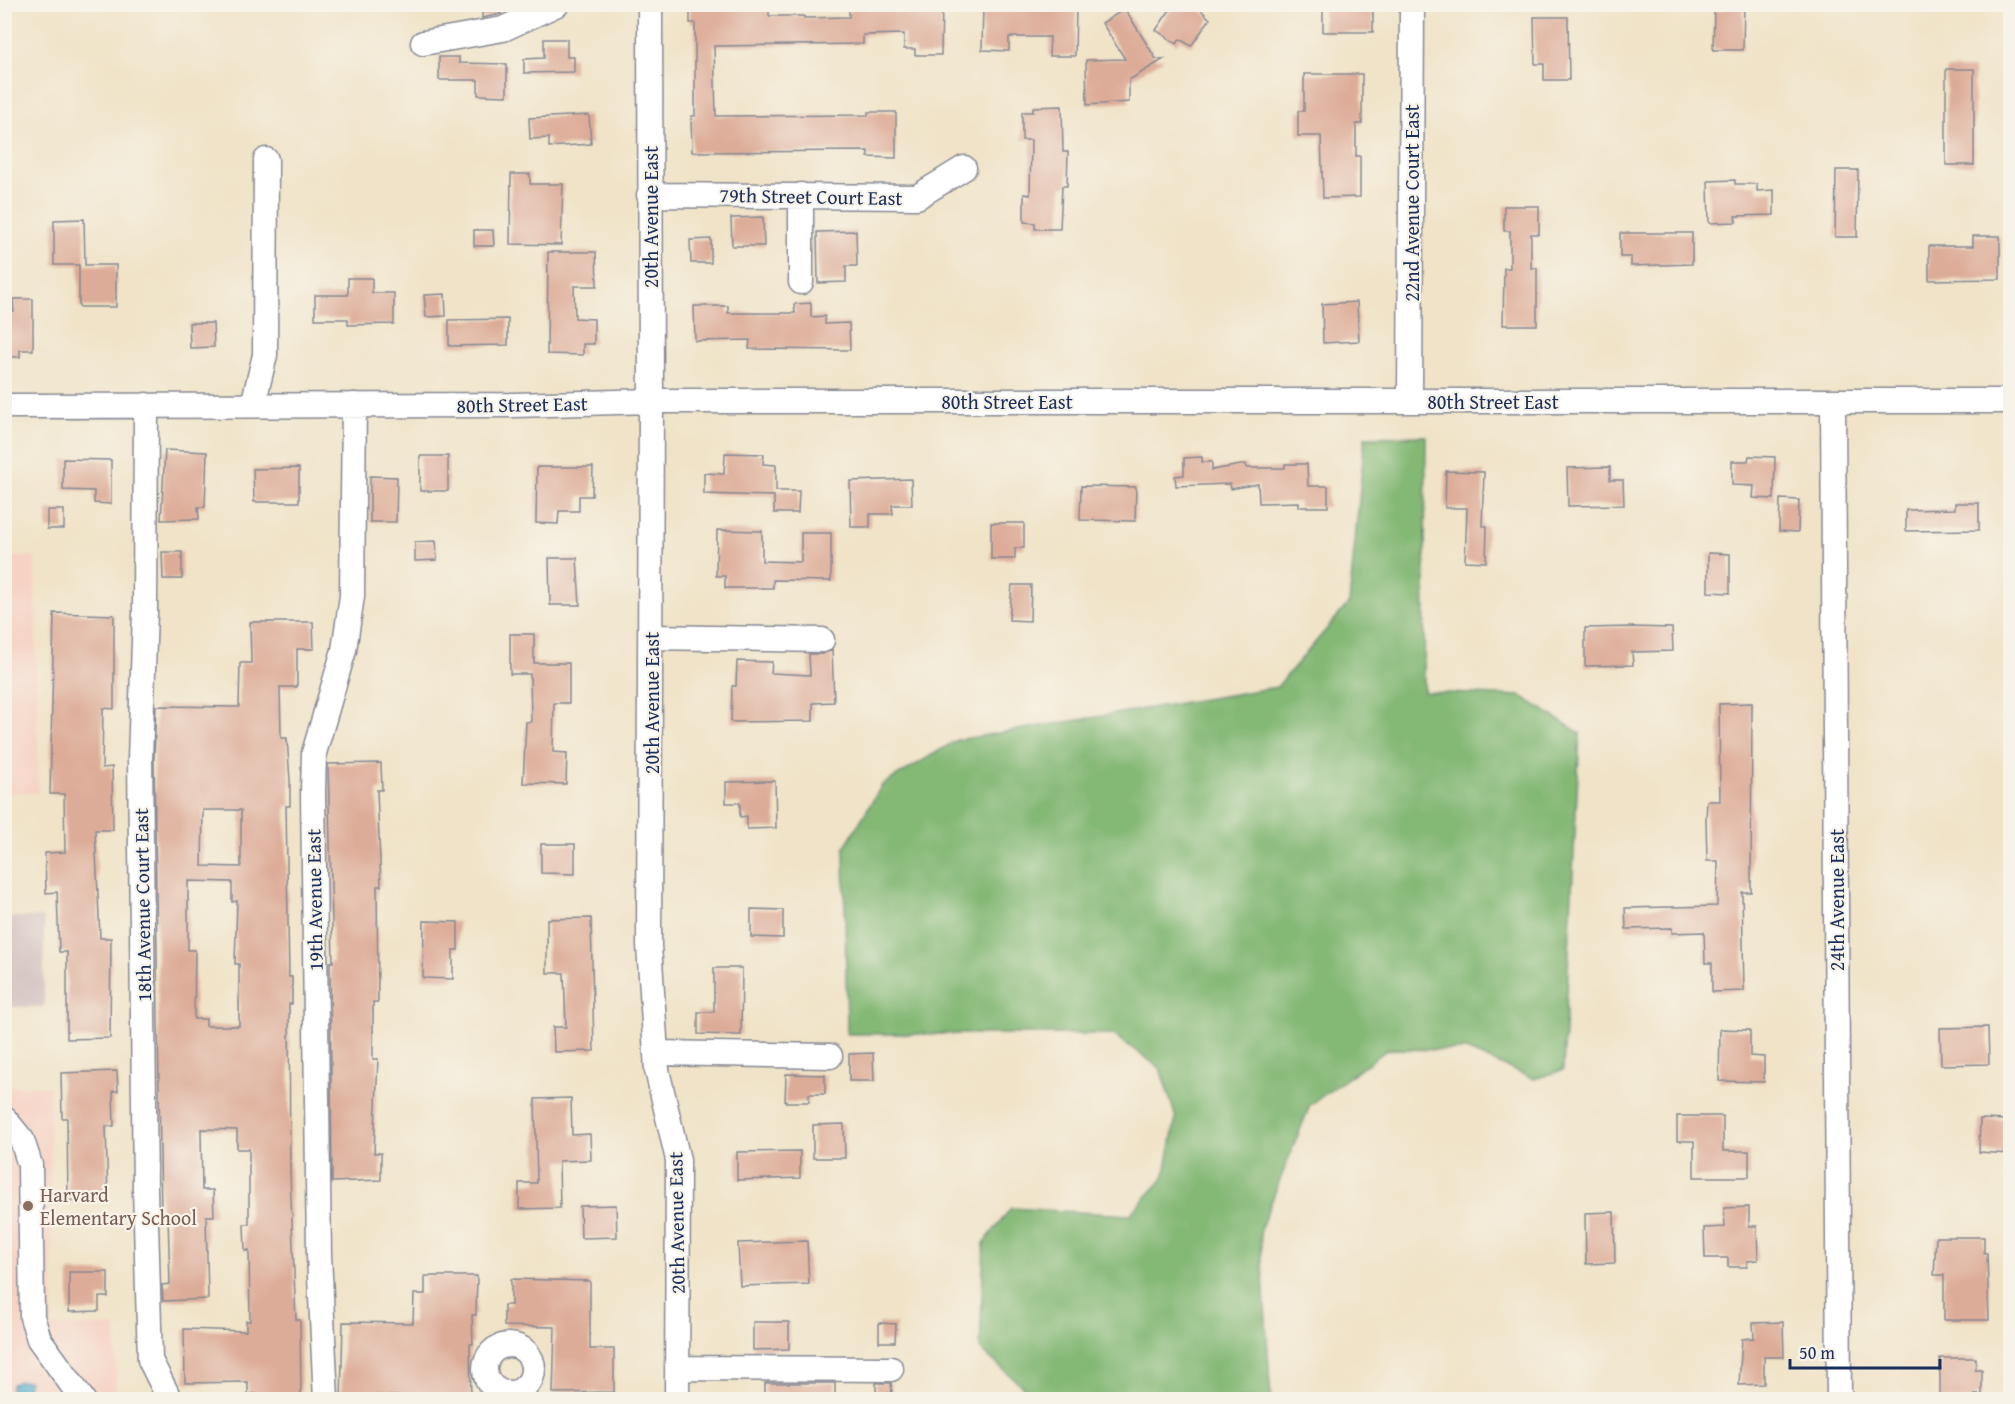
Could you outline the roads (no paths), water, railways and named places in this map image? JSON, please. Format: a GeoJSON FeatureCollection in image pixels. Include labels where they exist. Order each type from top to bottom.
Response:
{"type":"FeatureCollection","features":[{"type":"Feature","properties":{"kind":"street"},"geometry":{"type":"LineString","coordinates":[[423,43],[503,29],[557,4]]}},
{"type":"Feature","properties":{"kind":"street","name":"20th Avenue East"},"geometry":{"type":"LineString","coordinates":[[650,4],[649,945],[657,1070],[678,1160],[677,1400]]}},
{"type":"Feature","properties":{"kind":"street","name":"22nd Avenue Court East"},"geometry":{"type":"LineString","coordinates":[[1410,401],[1412,4]]}},
{"type":"Feature","properties":{"kind":"street"},"geometry":{"type":"LineString","coordinates":[[253,405],[265,355],[266,160]]}},
{"type":"Feature","properties":{"kind":"street","name":"79th Street Court East"},"geometry":{"type":"LineString","coordinates":[[649,195],[917,197],[964,168]]}},
{"type":"Feature","properties":{"kind":"street"},"geometry":{"type":"LineString","coordinates":[[801,195],[801,282]]}},
{"type":"Feature","properties":{"kind":"street","name":"80th Street East"},"geometry":{"type":"LineString","coordinates":[[4,406],[514,405],[651,401],[2010,401]]}},
{"type":"Feature","properties":{"kind":"street","name":"24th Avenue East"},"geometry":{"type":"LineString","coordinates":[[1833,401],[1839,1400]]}},
{"type":"Feature","properties":{"kind":"street","name":"18th Avenue Court East"},"geometry":{"type":"LineString","coordinates":[[146,405],[146,612],[140,759],[145,1188],[150,1360],[170,1400]]}},
{"type":"Feature","properties":{"kind":"street","name":"19th Avenue East"},"geometry":{"type":"LineString","coordinates":[[326,1400],[319,1255],[314,753],[344,650],[352,596],[354,405]]}},
{"type":"Feature","properties":{"kind":"street"},"geometry":{"type":"LineString","coordinates":[[651,637],[822,640]]}},
{"type":"Feature","properties":{"kind":"street"},"geometry":{"type":"LineString","coordinates":[[656,1053],[830,1056]]}},
{"type":"Feature","properties":{"kind":"street"},"geometry":{"type":"LineString","coordinates":[[4,1118],[22,1140],[30,1165],[32,1317],[39,1338],[83,1400]]}},
{"type":"Feature","properties":{"kind":"street"},"geometry":{"type":"LineString","coordinates":[[677,1368],[891,1370]]}},
{"type":"Feature","properties":{"kind":"water"},"geometry":{"type":"Polygon","coordinates":[[[29,1381],[27,1388],[61,1399],[9,1399],[12,1384],[29,1381]]]}},
{"type":"Feature","properties":{"kind":"place","name":"Harvard Elementary School"},"geometry":{"type":"Point","coordinates":[28,1206]}}]}
